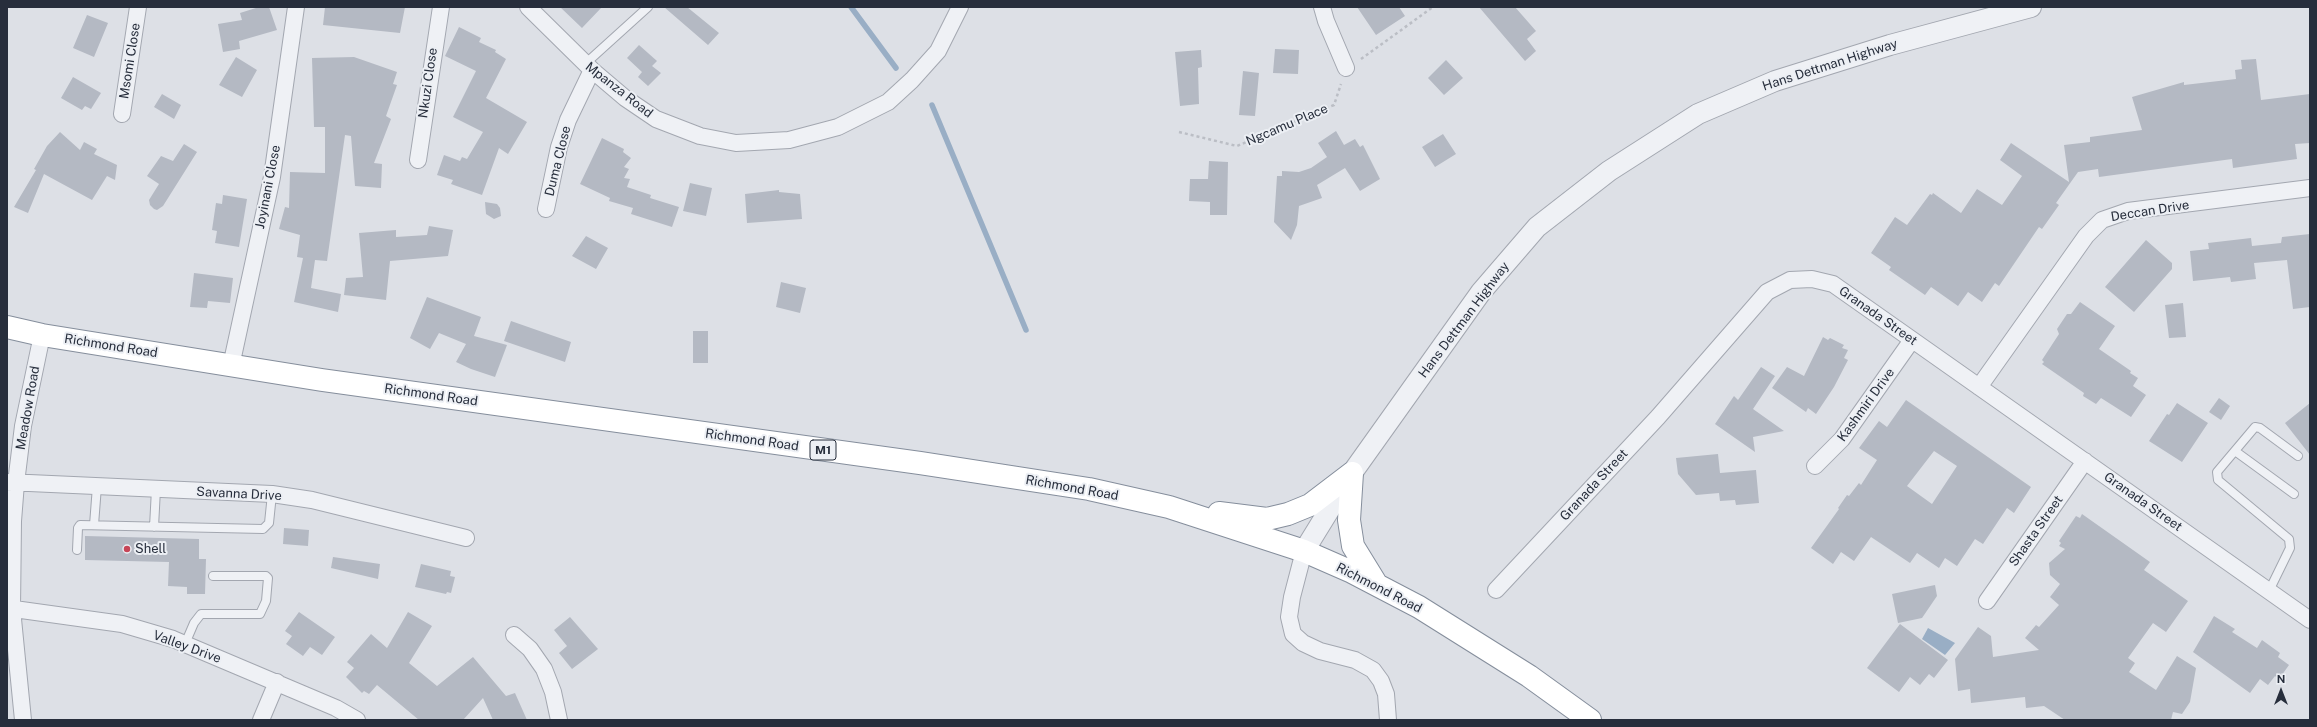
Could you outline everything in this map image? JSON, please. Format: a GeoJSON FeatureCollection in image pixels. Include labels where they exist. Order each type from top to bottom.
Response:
{"type":"FeatureCollection","features":[{"type":"Feature","properties":{"kind":"highway","name":"Richmond Road"},"geometry":{"type":"LineString","coordinates":[[7,327],[42,335],[231,366],[920,463],[1089,489],[1169,507],[1304,552],[1378,586],[1419,607],[1530,676],[1590,720]]}},
{"type":"Feature","properties":{"kind":"highway"},"geometry":{"type":"LineString","coordinates":[[1169,507],[1267,519],[1288,514],[1310,505],[1352,473]]}},
{"type":"Feature","properties":{"kind":"highway"},"geometry":{"type":"LineString","coordinates":[[1352,473],[1349,520],[1353,546],[1378,586]]}},
{"type":"Feature","properties":{"kind":"street","name":"Msomi Close"},"geometry":{"type":"LineString","coordinates":[[122,114],[138,7]]}},
{"type":"Feature","properties":{"kind":"street","name":"Joyinani Close"},"geometry":{"type":"LineString","coordinates":[[231,366],[272,177],[296,7]]}},
{"type":"Feature","properties":{"kind":"street","name":"Nkuzi Close"},"geometry":{"type":"LineString","coordinates":[[418,160],[441,7]]}},
{"type":"Feature","properties":{"kind":"street","name":"Mpanza Road"},"geometry":{"type":"LineString","coordinates":[[528,7],[589,67],[625,98],[656,118],[700,136],[736,143],[789,140],[838,127],[888,102],[912,80],[938,51],[960,7]]}},
{"type":"Feature","properties":{"kind":"street"},"geometry":{"type":"LineString","coordinates":[[1322,7],[1326,21],[1346,68]]}},
{"type":"Feature","properties":{"kind":"street","name":"Hans Dettman Highway"},"geometry":{"type":"LineString","coordinates":[[1304,552],[1352,473],[1481,292],[1537,227],[1609,171],[1698,114],[1775,80],[1890,45],[2031,7]]}},
{"type":"Feature","properties":{"kind":"street","name":"Duma Close"},"geometry":{"type":"LineString","coordinates":[[546,209],[559,147],[589,67]]}},
{"type":"Feature","properties":{"kind":"street","name":"Deccan Drive"},"geometry":{"type":"LineString","coordinates":[[1979,387],[2086,236],[2102,220],[2128,212],[2310,188]]}},
{"type":"Feature","properties":{"kind":"street","name":"Granada Street"},"geometry":{"type":"LineString","coordinates":[[1496,590],[1658,417],[1767,292],[1790,280],[1812,279],[1832,284],[2310,620]]}},
{"type":"Feature","properties":{"kind":"street","name":"Meadow Road"},"geometry":{"type":"LineString","coordinates":[[22,720],[10,608],[11,482],[42,335]]}},
{"type":"Feature","properties":{"kind":"street","name":"Kashmiri Drive"},"geometry":{"type":"LineString","coordinates":[[1815,466],[1842,439],[1912,340]]}},
{"type":"Feature","properties":{"kind":"street","name":"Shasta Street"},"geometry":{"type":"LineString","coordinates":[[1987,601],[2085,461]]}},
{"type":"Feature","properties":{"kind":"street","name":"Savanna Drive"},"geometry":{"type":"LineString","coordinates":[[11,482],[272,494],[312,500],[466,538]]}},
{"type":"Feature","properties":{"kind":"street"},"geometry":{"type":"LineString","coordinates":[[1304,552],[1292,596],[1289,617],[1293,634],[1303,643],[1320,651],[1355,660],[1373,670],[1381,681],[1386,694],[1388,720]]}},
{"type":"Feature","properties":{"kind":"street","name":"Valley Drive"},"geometry":{"type":"LineString","coordinates":[[10,608],[122,624],[184,644],[277,682],[336,708],[357,720]]}},
{"type":"Feature","properties":{"kind":"street"},"geometry":{"type":"LineString","coordinates":[[514,635],[530,649],[544,669],[553,692],[559,720]]}},
{"type":"Feature","properties":{"kind":"street"},"geometry":{"type":"LineString","coordinates":[[261,720],[277,682]]}},
{"type":"Feature","properties":{"kind":"lane"},"geometry":{"type":"LineString","coordinates":[[589,67],[648,7]]}},
{"type":"Feature","properties":{"kind":"lane"},"geometry":{"type":"LineString","coordinates":[[2269,591],[2291,542],[2288,536],[2218,480],[2217,472],[2252,429],[2258,427],[2298,456]]}},
{"type":"Feature","properties":{"kind":"lane"},"geometry":{"type":"LineString","coordinates":[[2235,451],[2294,494]]}},
{"type":"Feature","properties":{"kind":"lane"},"geometry":{"type":"LineString","coordinates":[[94,525],[97,486]]}},
{"type":"Feature","properties":{"kind":"lane"},"geometry":{"type":"LineString","coordinates":[[154,527],[156,489]]}},
{"type":"Feature","properties":{"kind":"lane"},"geometry":{"type":"LineString","coordinates":[[77,550],[78,526],[94,525],[263,529],[269,523],[272,494]]}},
{"type":"Feature","properties":{"kind":"lane"},"geometry":{"type":"LineString","coordinates":[[184,644],[194,623],[201,614],[260,614],[266,601],[268,578],[266,576],[213,576]]}},
{"type":"Feature","properties":{"kind":"path"},"geometry":{"type":"LineString","coordinates":[[1346,68],[1433,7]]}},
{"type":"Feature","properties":{"kind":"path","name":"Ngcamu Place"},"geometry":{"type":"LineString","coordinates":[[1179,132],[1237,146],[1334,105],[1346,68]]}},
{"type":"Feature","properties":{"kind":"water"},"geometry":{"type":"Polygon","coordinates":[[[1928,628],[1955,643],[1945,655],[1922,639],[1928,628]]]}},
{"type":"Feature","properties":{"kind":"building"},"geometry":{"type":"Polygon","coordinates":[[[259,7],[269,7],[277,30],[239,41],[240,49],[223,52],[218,24],[242,20],[240,13],[259,7]]]}},
{"type":"Feature","properties":{"kind":"building"},"geometry":{"type":"Polygon","coordinates":[[[325,7],[405,7],[400,33],[323,25],[325,7]]]}},
{"type":"Feature","properties":{"kind":"building"},"geometry":{"type":"Polygon","coordinates":[[[560,7],[602,7],[582,28],[560,7]]]}},
{"type":"Feature","properties":{"kind":"building"},"geometry":{"type":"Polygon","coordinates":[[[664,7],[687,7],[719,33],[708,45],[664,7]]]}},
{"type":"Feature","properties":{"kind":"building"},"geometry":{"type":"Polygon","coordinates":[[[1357,7],[1399,7],[1405,16],[1376,35],[1357,7]]]}},
{"type":"Feature","properties":{"kind":"building"},"geometry":{"type":"Polygon","coordinates":[[[1479,7],[1515,7],[1536,31],[1527,39],[1536,51],[1525,61],[1479,7]]]}},
{"type":"Feature","properties":{"kind":"building"},"geometry":{"type":"Polygon","coordinates":[[[87,15],[108,23],[94,57],[73,48],[87,15]]]}},
{"type":"Feature","properties":{"kind":"building"},"geometry":{"type":"Polygon","coordinates":[[[459,27],[481,38],[479,42],[496,50],[495,52],[506,59],[486,98],[527,122],[508,154],[499,148],[482,195],[451,184],[453,180],[437,175],[444,155],[460,161],[462,157],[467,159],[483,132],[453,117],[476,71],[445,56],[459,27]]]}},
{"type":"Feature","properties":{"kind":"building"},"geometry":{"type":"Polygon","coordinates":[[[639,45],[657,61],[652,66],[661,73],[648,86],[638,77],[642,72],[627,58],[639,45]]]}},
{"type":"Feature","properties":{"kind":"building"},"geometry":{"type":"Polygon","coordinates":[[[1275,49],[1299,50],[1298,74],[1273,73],[1275,49]]]}},
{"type":"Feature","properties":{"kind":"building"},"geometry":{"type":"Polygon","coordinates":[[[1201,50],[1202,67],[1198,68],[1199,104],[1180,106],[1175,52],[1201,50]]]}},
{"type":"Feature","properties":{"kind":"building"},"geometry":{"type":"Polygon","coordinates":[[[236,57],[257,70],[242,97],[219,85],[236,57]]]}},
{"type":"Feature","properties":{"kind":"building"},"geometry":{"type":"Polygon","coordinates":[[[354,57],[397,72],[393,84],[397,85],[386,116],[391,119],[374,163],[382,164],[381,188],[355,186],[351,136],[345,135],[327,261],[315,260],[311,288],[341,294],[338,312],[294,302],[303,258],[297,257],[300,235],[279,229],[285,207],[289,208],[290,172],[325,173],[325,127],[314,127],[312,58],[354,57]]]}},
{"type":"Feature","properties":{"kind":"building"},"geometry":{"type":"Polygon","coordinates":[[[2256,59],[2261,100],[2310,94],[2310,143],[2295,144],[2297,159],[2233,168],[2232,159],[2099,177],[2098,169],[2078,172],[2056,203],[2059,205],[2042,229],[2039,227],[1999,286],[1995,283],[1982,302],[1968,292],[1958,306],[1931,287],[1925,295],[1889,270],[1891,267],[1871,253],[1895,217],[1907,225],[1930,194],[1932,195],[1933,193],[1961,213],[1977,189],[2002,205],[2022,176],[2000,160],[2011,143],[2069,182],[2064,145],[2090,142],[2090,137],[2142,130],[2132,97],[2184,82],[2184,85],[2236,79],[2235,70],[2242,69],[2241,60],[2256,59]]]}},
{"type":"Feature","properties":{"kind":"building"},"geometry":{"type":"Polygon","coordinates":[[[1446,60],[1463,78],[1444,95],[1428,78],[1446,60]]]}},
{"type":"Feature","properties":{"kind":"building"},"geometry":{"type":"Polygon","coordinates":[[[1243,71],[1259,73],[1255,116],[1239,115],[1243,71]]]}},
{"type":"Feature","properties":{"kind":"building"},"geometry":{"type":"Polygon","coordinates":[[[73,77],[101,93],[91,109],[85,106],[82,110],[61,98],[73,77]]]}},
{"type":"Feature","properties":{"kind":"building"},"geometry":{"type":"Polygon","coordinates":[[[162,94],[181,105],[174,119],[154,107],[162,94]]]}},
{"type":"Feature","properties":{"kind":"building"},"geometry":{"type":"Polygon","coordinates":[[[1336,131],[1344,145],[1355,139],[1360,147],[1363,145],[1380,179],[1360,191],[1345,168],[1317,185],[1322,198],[1299,206],[1297,225],[1291,240],[1274,222],[1277,176],[1282,176],[1282,171],[1299,172],[1311,168],[1327,157],[1318,143],[1336,131]]]}},
{"type":"Feature","properties":{"kind":"building"},"geometry":{"type":"Polygon","coordinates":[[[60,132],[80,150],[84,142],[97,149],[94,154],[117,165],[115,180],[107,176],[92,200],[44,174],[28,213],[14,207],[36,170],[34,169],[47,146],[60,132]]]}},
{"type":"Feature","properties":{"kind":"building"},"geometry":{"type":"Polygon","coordinates":[[[1443,134],[1456,154],[1435,167],[1422,147],[1443,134]]]}},
{"type":"Feature","properties":{"kind":"building"},"geometry":{"type":"Polygon","coordinates":[[[602,138],[624,149],[623,152],[631,158],[624,167],[629,169],[624,178],[630,179],[627,187],[651,195],[650,198],[679,207],[672,227],[631,214],[633,208],[609,201],[610,198],[580,184],[602,138]]]}},
{"type":"Feature","properties":{"kind":"building"},"geometry":{"type":"Polygon","coordinates":[[[184,144],[197,152],[163,206],[157,210],[154,209],[150,205],[149,200],[159,184],[147,176],[161,156],[173,161],[184,144]]]}},
{"type":"Feature","properties":{"kind":"building"},"geometry":{"type":"Polygon","coordinates":[[[1209,161],[1228,162],[1227,215],[1210,215],[1210,202],[1189,201],[1190,179],[1208,179],[1209,161]]]}},
{"type":"Feature","properties":{"kind":"building"},"geometry":{"type":"Polygon","coordinates":[[[690,183],[712,188],[706,216],[683,211],[690,183]]]}},
{"type":"Feature","properties":{"kind":"building"},"geometry":{"type":"Polygon","coordinates":[[[779,190],[779,192],[800,194],[802,219],[747,223],[745,194],[779,190]]]}},
{"type":"Feature","properties":{"kind":"building"},"geometry":{"type":"Polygon","coordinates":[[[223,195],[247,199],[239,247],[215,243],[217,231],[212,230],[216,203],[222,204],[223,195]]]}},
{"type":"Feature","properties":{"kind":"building"},"geometry":{"type":"Polygon","coordinates":[[[485,202],[497,204],[500,208],[501,216],[494,219],[486,214],[485,202]]]}},
{"type":"Feature","properties":{"kind":"building"},"geometry":{"type":"Polygon","coordinates":[[[429,226],[453,230],[448,256],[390,261],[386,300],[344,295],[346,278],[363,277],[359,233],[396,230],[396,237],[427,235],[429,226]]]}},
{"type":"Feature","properties":{"kind":"building"},"geometry":{"type":"Polygon","coordinates":[[[2310,234],[2310,307],[2293,309],[2287,260],[2254,263],[2256,279],[2231,282],[2230,277],[2193,281],[2190,251],[2209,249],[2208,243],[2251,238],[2252,246],[2281,243],[2282,237],[2310,234]]]}},
{"type":"Feature","properties":{"kind":"building"},"geometry":{"type":"Polygon","coordinates":[[[586,236],[608,248],[596,269],[572,256],[586,236]]]}},
{"type":"Feature","properties":{"kind":"building"},"geometry":{"type":"Polygon","coordinates":[[[2146,240],[2172,263],[2172,269],[2134,312],[2105,287],[2146,240]]]}},
{"type":"Feature","properties":{"kind":"building"},"geometry":{"type":"Polygon","coordinates":[[[194,273],[233,278],[230,303],[208,301],[207,308],[190,307],[194,273]]]}},
{"type":"Feature","properties":{"kind":"building"},"geometry":{"type":"Polygon","coordinates":[[[781,282],[806,288],[800,313],[776,307],[781,282]]]}},
{"type":"Feature","properties":{"kind":"building"},"geometry":{"type":"Polygon","coordinates":[[[427,297],[481,317],[474,336],[507,345],[495,377],[456,362],[466,344],[439,333],[430,349],[410,338],[427,297]]]}},
{"type":"Feature","properties":{"kind":"building"},"geometry":{"type":"Polygon","coordinates":[[[2080,302],[2115,326],[2099,349],[2131,371],[2130,373],[2138,378],[2133,386],[2146,395],[2131,417],[2101,398],[2096,404],[2083,396],[2084,393],[2042,364],[2044,362],[2042,360],[2059,334],[2057,329],[2067,314],[2071,314],[2080,302]]]}},
{"type":"Feature","properties":{"kind":"building"},"geometry":{"type":"Polygon","coordinates":[[[2183,303],[2186,337],[2169,338],[2165,305],[2183,303]]]}},
{"type":"Feature","properties":{"kind":"building"},"geometry":{"type":"Polygon","coordinates":[[[511,321],[571,342],[565,362],[504,341],[511,321]]]}},
{"type":"Feature","properties":{"kind":"building"},"geometry":{"type":"Polygon","coordinates":[[[693,331],[708,331],[708,363],[693,363],[693,331]]]}},
{"type":"Feature","properties":{"kind":"building"},"geometry":{"type":"Polygon","coordinates":[[[1823,337],[1828,340],[1830,338],[1844,345],[1842,348],[1848,350],[1844,358],[1848,360],[1834,387],[1816,414],[1808,408],[1806,412],[1772,388],[1787,367],[1804,376],[1823,337]]]}},
{"type":"Feature","properties":{"kind":"building"},"geometry":{"type":"Polygon","coordinates":[[[1761,367],[1775,376],[1753,409],[1784,431],[1753,437],[1755,452],[1715,424],[1734,396],[1738,400],[1761,367]]]}},
{"type":"Feature","properties":{"kind":"building"},"geometry":{"type":"Polygon","coordinates":[[[2219,398],[2230,406],[2221,420],[2209,412],[2219,398]]]}},
{"type":"Feature","properties":{"kind":"building"},"geometry":{"type":"Polygon","coordinates":[[[1906,400],[2031,487],[2014,513],[2007,508],[1983,544],[1975,539],[1957,566],[1945,558],[1939,568],[1917,553],[1910,563],[1871,537],[1854,561],[1841,552],[1833,564],[1811,548],[1839,509],[1838,508],[1847,495],[1849,496],[1859,483],[1861,485],[1877,460],[1859,448],[1879,421],[1887,427],[1906,400]],[[1934,451],[1907,486],[1932,504],[1957,466],[1934,451]]]}},
{"type":"Feature","properties":{"kind":"building"},"geometry":{"type":"Polygon","coordinates":[[[2177,403],[2208,423],[2182,462],[2149,441],[2167,414],[2169,415],[2177,403]]]}},
{"type":"Feature","properties":{"kind":"building"},"geometry":{"type":"Polygon","coordinates":[[[2310,403],[2310,455],[2285,423],[2310,403]]]}},
{"type":"Feature","properties":{"kind":"building"},"geometry":{"type":"Polygon","coordinates":[[[1718,454],[1720,473],[1756,470],[1759,503],[1736,505],[1735,500],[1720,501],[1719,493],[1696,495],[1678,474],[1676,458],[1718,454]]]}},
{"type":"Feature","properties":{"kind":"building"},"geometry":{"type":"Polygon","coordinates":[[[2082,514],[2150,562],[2144,570],[2188,601],[2166,632],[2153,623],[2128,658],[2135,663],[2129,672],[2156,690],[2177,656],[2196,668],[2190,702],[2182,714],[2173,712],[2171,720],[2065,720],[2044,706],[2026,708],[2025,697],[1971,703],[1970,689],[1958,691],[1955,659],[1978,627],[1991,636],[1993,657],[2039,650],[2025,638],[2036,625],[2039,627],[2059,605],[2050,597],[2060,584],[2050,575],[2049,563],[2065,549],[2059,546],[2061,543],[2059,541],[2076,516],[2080,518],[2082,514]]]}},
{"type":"Feature","properties":{"kind":"building"},"geometry":{"type":"Polygon","coordinates":[[[284,528],[309,530],[308,546],[283,544],[284,528]]]}},
{"type":"Feature","properties":{"kind":"building"},"geometry":{"type":"Polygon","coordinates":[[[85,536],[199,539],[199,559],[206,559],[205,594],[187,594],[187,587],[168,586],[169,562],[85,560],[85,536]]]}},
{"type":"Feature","properties":{"kind":"building"},"geometry":{"type":"Polygon","coordinates":[[[333,557],[380,564],[378,579],[331,568],[333,557]]]}},
{"type":"Feature","properties":{"kind":"building"},"geometry":{"type":"Polygon","coordinates":[[[421,564],[451,571],[450,576],[455,577],[451,593],[447,592],[446,594],[415,587],[421,564]]]}},
{"type":"Feature","properties":{"kind":"building"},"geometry":{"type":"Polygon","coordinates":[[[1935,585],[1937,596],[1922,618],[1898,623],[1892,594],[1935,585]]]}},
{"type":"Feature","properties":{"kind":"building"},"geometry":{"type":"Polygon","coordinates":[[[299,612],[335,637],[322,655],[310,647],[303,656],[286,644],[292,636],[285,631],[299,612]]]}},
{"type":"Feature","properties":{"kind":"building"},"geometry":{"type":"Polygon","coordinates":[[[408,612],[432,626],[409,663],[437,686],[473,657],[506,696],[515,693],[527,720],[493,720],[483,698],[463,720],[419,720],[377,685],[369,694],[364,691],[362,693],[346,677],[354,668],[347,662],[371,634],[387,648],[408,612]]]}},
{"type":"Feature","properties":{"kind":"building"},"geometry":{"type":"Polygon","coordinates":[[[2214,616],[2235,629],[2232,632],[2257,648],[2262,640],[2280,653],[2278,657],[2289,665],[2279,679],[2275,676],[2268,685],[2260,679],[2250,693],[2193,652],[2214,616]]]}},
{"type":"Feature","properties":{"kind":"building"},"geometry":{"type":"Polygon","coordinates":[[[570,617],[598,649],[572,669],[559,653],[567,646],[554,630],[570,617]]]}},
{"type":"Feature","properties":{"kind":"building"},"geometry":{"type":"Polygon","coordinates":[[[1900,624],[1948,660],[1934,678],[1929,674],[1920,685],[1910,677],[1899,692],[1867,668],[1900,624]]]}},
{"type":"Feature","properties":{"kind":"waterway"},"geometry":{"type":"LineString","coordinates":[[851,7],[896,68]]}},
{"type":"Feature","properties":{"kind":"waterway"},"geometry":{"type":"LineString","coordinates":[[932,105],[1026,330]]}},
{"type":"Feature","properties":{"kind":"place","name":"Shell"},"geometry":{"type":"Point","coordinates":[127,549]}}]}
